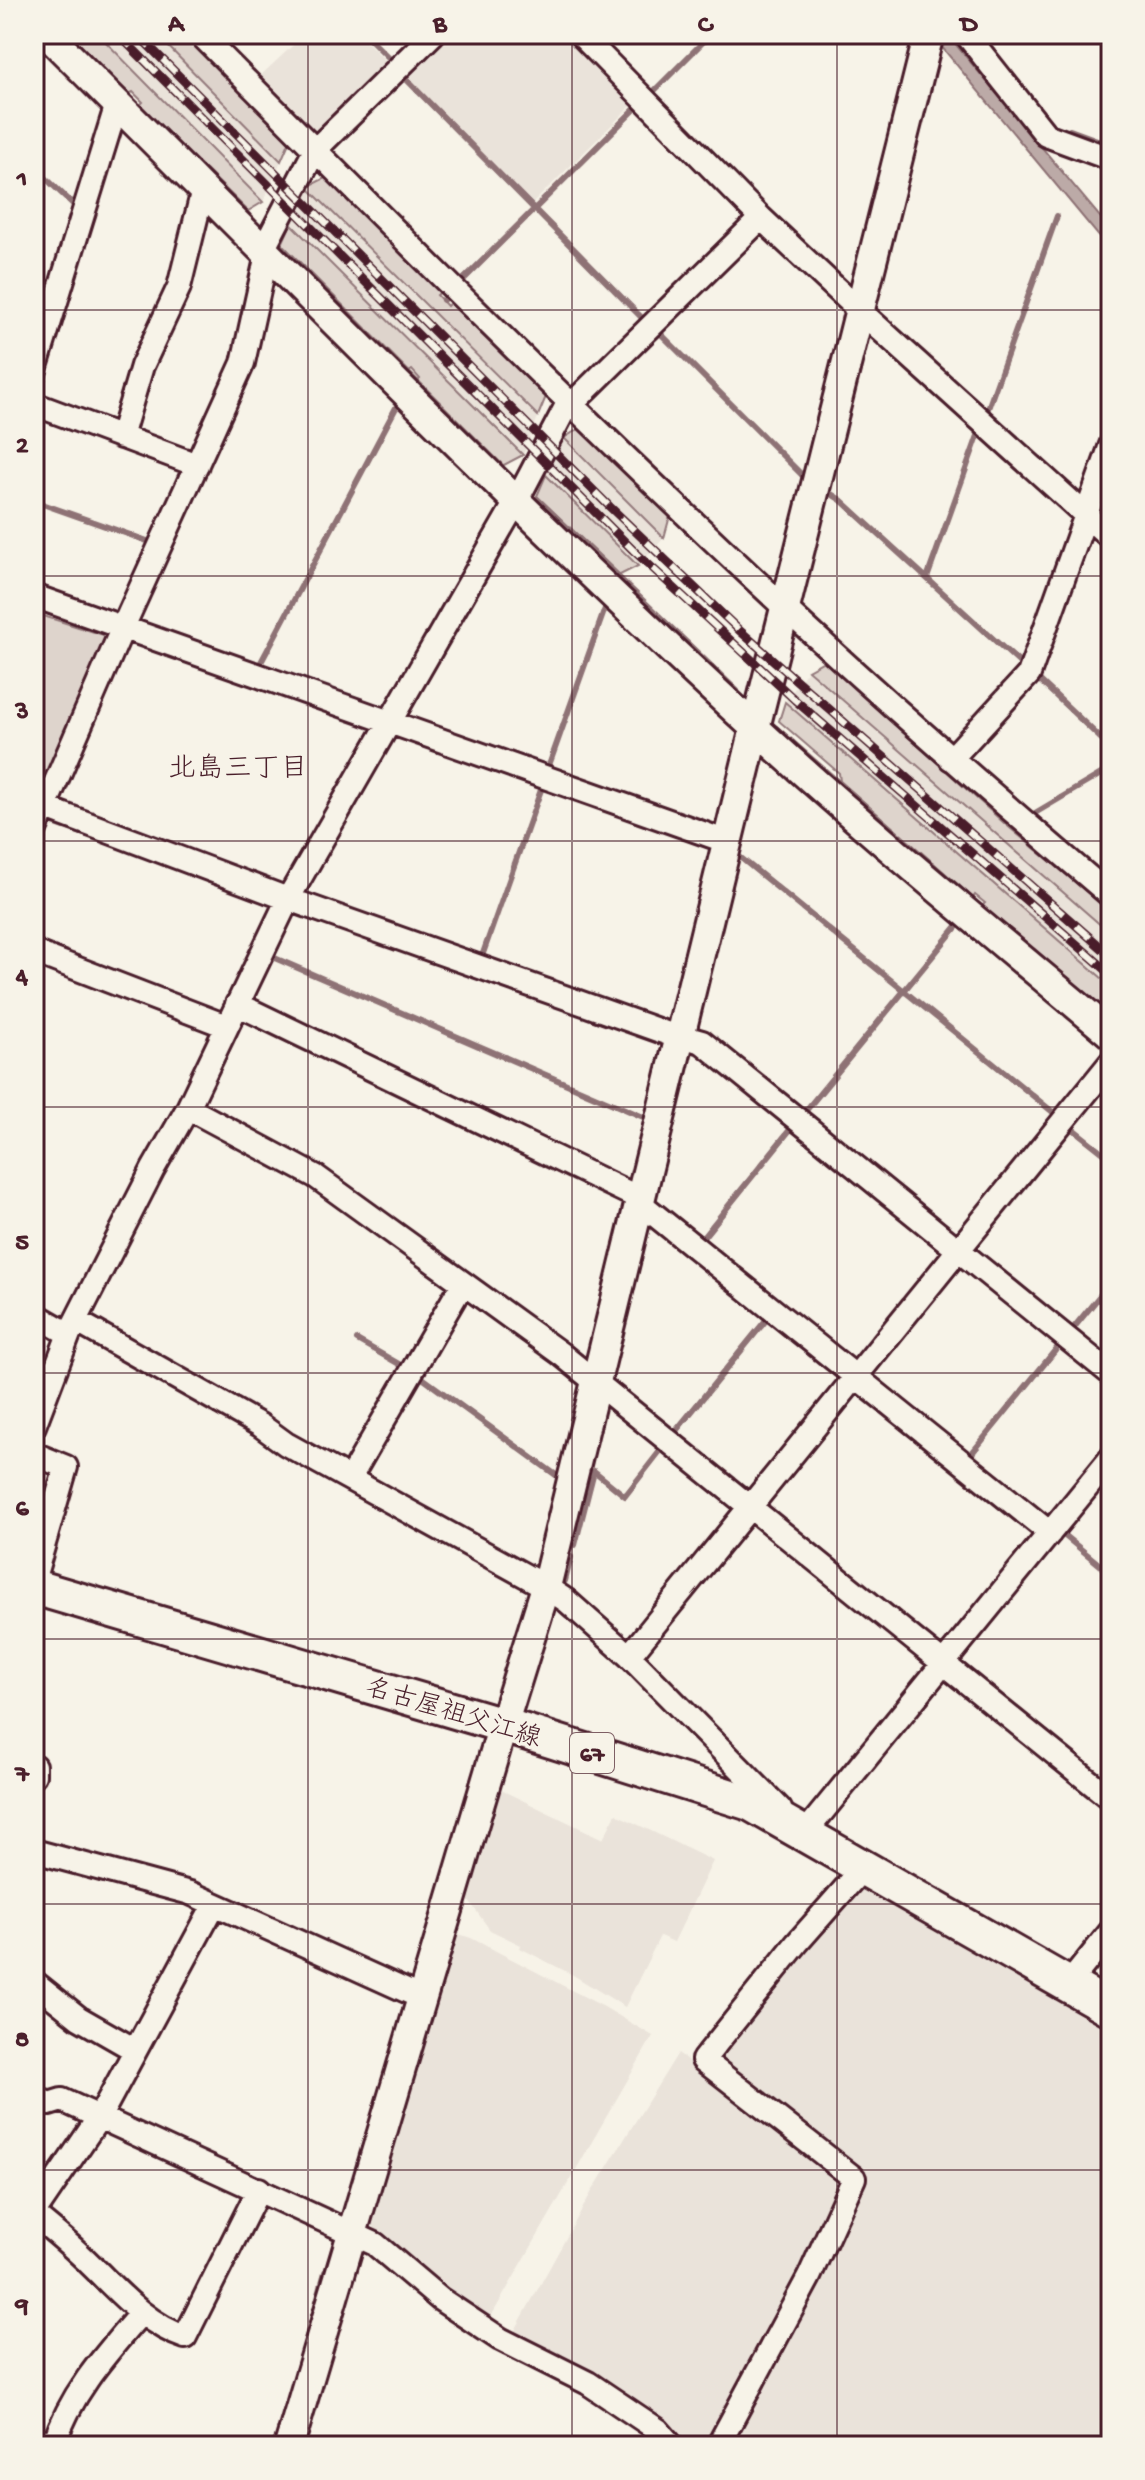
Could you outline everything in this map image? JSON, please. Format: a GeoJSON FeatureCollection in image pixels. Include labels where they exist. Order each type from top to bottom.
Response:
{"type":"FeatureCollection","features":[{"type":"Feature","properties":{"kind":"main road","name":"名古屋祖父江線"},"geometry":{"type":"LineString","coordinates":[[34,1587],[503,1725],[750,1803],[1111,2009]]}},
{"type":"Feature","properties":{"kind":"street"},"geometry":{"type":"LineString","coordinates":[[47,34],[516,502],[755,728],[885,844],[1111,1034]]}},
{"type":"Feature","properties":{"kind":"street"},"geometry":{"type":"LineString","coordinates":[[200,34],[570,402],[786,609],[951,759],[1111,896]]}},
{"type":"Feature","properties":{"kind":"street"},"geometry":{"type":"LineString","coordinates":[[34,832],[40,807],[243,363],[265,252],[315,150],[433,34]]}},
{"type":"Feature","properties":{"kind":"street"},"geometry":{"type":"LineString","coordinates":[[580,34],[761,218],[1111,538]]}},
{"type":"Feature","properties":{"kind":"street"},"geometry":{"type":"LineString","coordinates":[[966,34],[1046,135],[1111,159]]}},
{"type":"Feature","properties":{"kind":"street"},"geometry":{"type":"LineString","coordinates":[[289,2446],[546,1587],[924,39]]}},
{"type":"Feature","properties":{"kind":"street"},"geometry":{"type":"LineString","coordinates":[[34,373],[117,104]]}},
{"type":"Feature","properties":{"kind":"street"},"geometry":{"type":"LineString","coordinates":[[121,437],[142,366],[179,287],[203,190]]}},
{"type":"Feature","properties":{"kind":"street"},"geometry":{"type":"LineString","coordinates":[[34,1426],[73,1328],[153,1169],[188,1108],[288,899],[570,402],[761,218]]}},
{"type":"Feature","properties":{"kind":"street"},"geometry":{"type":"LineString","coordinates":[[34,404],[197,465]]}},
{"type":"Feature","properties":{"kind":"street"},"geometry":{"type":"LineString","coordinates":[[951,759],[1029,674],[1111,445]]}},
{"type":"Feature","properties":{"kind":"street"},"geometry":{"type":"LineString","coordinates":[[34,596],[728,842]]}},
{"type":"Feature","properties":{"kind":"street"},"geometry":{"type":"LineString","coordinates":[[40,807],[288,899],[680,1037],[702,1042],[1111,1374]]}},
{"type":"Feature","properties":{"kind":"street"},"geometry":{"type":"LineString","coordinates":[[34,952],[226,1026]]}},
{"type":"Feature","properties":{"kind":"street"},"geometry":{"type":"LineString","coordinates":[[237,1004],[640,1201],[1050,1533]]}},
{"type":"Feature","properties":{"kind":"street"},"geometry":{"type":"LineString","coordinates":[[629,1656],[1111,1062]]}},
{"type":"Feature","properties":{"kind":"street"},"geometry":{"type":"LineString","coordinates":[[188,1108],[315,1176],[596,1381],[1111,1799]]}},
{"type":"Feature","properties":{"kind":"street"},"geometry":{"type":"LineString","coordinates":[[350,1478],[463,1283]]}},
{"type":"Feature","properties":{"kind":"street"},"geometry":{"type":"LineString","coordinates":[[34,1314],[73,1328],[260,1425],[286,1444],[567,1601],[629,1656],[802,1832],[1111,1458]]}},
{"type":"Feature","properties":{"kind":"street"},"geometry":{"type":"LineString","coordinates":[[34,1454],[66,1467],[34,1578]]}},
{"type":"Feature","properties":{"kind":"street"},"geometry":{"type":"LineString","coordinates":[[34,1766],[34,1775]]}},
{"type":"Feature","properties":{"kind":"street"},"geometry":{"type":"LineString","coordinates":[[34,1851],[190,1893],[422,1998]]}},
{"type":"Feature","properties":{"kind":"street"},"geometry":{"type":"LineString","coordinates":[[718,2446],[809,2277],[854,2178],[703,2060],[797,1943],[864,1867]]}},
{"type":"Feature","properties":{"kind":"street"},"geometry":{"type":"LineString","coordinates":[[214,1905],[100,2116],[34,2214],[141,2313],[185,2337],[259,2189]]}},
{"type":"Feature","properties":{"kind":"street"},"geometry":{"type":"LineString","coordinates":[[1067,1986],[1111,1931]]}},
{"type":"Feature","properties":{"kind":"street"},"geometry":{"type":"LineString","coordinates":[[34,1982],[79,2018],[135,2050]]}},
{"type":"Feature","properties":{"kind":"street"},"geometry":{"type":"LineString","coordinates":[[34,2097],[49,2104],[62,2100],[100,2116],[375,2244],[440,2299],[500,2339],[588,2383],[658,2430],[672,2446]]}},
{"type":"Feature","properties":{"kind":"street"},"geometry":{"type":"LineString","coordinates":[[50,2443],[84,2380],[141,2313]]}},
{"type":"Feature","properties":{"kind":"shaded area"},"geometry":{"type":"Polygon","coordinates":[[[70,34],[186,34],[291,138],[263,202],[248,211],[140,105],[143,102],[133,92],[129,94],[70,34]]]}},
{"type":"Feature","properties":{"kind":"shaded area"},"geometry":{"type":"Polygon","coordinates":[[[70,34],[98,34],[263,202],[248,211],[140,105],[143,102],[133,92],[129,94],[70,34]]]}},
{"type":"Feature","properties":{"kind":"shaded area"},"geometry":{"type":"Polygon","coordinates":[[[156,34],[186,34],[291,138],[281,161],[156,34]]]}},
{"type":"Feature","properties":{"kind":"shaded area"},"geometry":{"type":"Polygon","coordinates":[[[305,34],[359,34],[390,65],[322,130],[310,129],[259,77],[305,34]]]}},
{"type":"Feature","properties":{"kind":"shaded area"},"geometry":{"type":"Polygon","coordinates":[[[442,34],[570,34],[636,101],[533,203],[403,72],[442,34]]]}},
{"type":"Feature","properties":{"kind":"shaded area"},"geometry":{"type":"Polygon","coordinates":[[[931,34],[947,34],[1111,230],[1111,251],[931,34]]]}},
{"type":"Feature","properties":{"kind":"shaded area"},"geometry":{"type":"Polygon","coordinates":[[[329,176],[443,290],[437,295],[447,306],[453,300],[547,394],[538,416],[307,187],[329,176]]]}},
{"type":"Feature","properties":{"kind":"shaded area"},"geometry":{"type":"Polygon","coordinates":[[[307,187],[443,290],[437,295],[447,306],[453,300],[547,394],[523,455],[502,466],[418,381],[420,379],[412,370],[409,372],[282,244],[307,187]]]}},
{"type":"Feature","properties":{"kind":"shaded area"},"geometry":{"type":"Polygon","coordinates":[[[291,224],[523,455],[502,466],[418,381],[420,379],[412,370],[409,372],[282,244],[291,224]]]}},
{"type":"Feature","properties":{"kind":"shaded area"},"geometry":{"type":"Polygon","coordinates":[[[585,425],[671,512],[664,538],[638,566],[620,575],[537,496],[564,438],[585,425]]]}},
{"type":"Feature","properties":{"kind":"shaded area"},"geometry":{"type":"Polygon","coordinates":[[[585,425],[671,512],[664,538],[564,438],[585,425]]]}},
{"type":"Feature","properties":{"kind":"shaded area"},"geometry":{"type":"Polygon","coordinates":[[[546,475],[638,566],[620,575],[537,496],[546,475]]]}},
{"type":"Feature","properties":{"kind":"shaded area"},"geometry":{"type":"Polygon","coordinates":[[[34,613],[110,637],[41,795],[34,798],[34,613]]]}},
{"type":"Feature","properties":{"kind":"shaded area"},"geometry":{"type":"Polygon","coordinates":[[[824,661],[1004,823],[1111,912],[1111,1015],[982,906],[985,903],[975,895],[973,898],[840,781],[839,773],[779,721],[785,702],[808,670],[824,661]]]}},
{"type":"Feature","properties":{"kind":"shaded area"},"geometry":{"type":"Polygon","coordinates":[[[824,661],[1004,823],[1111,912],[1111,934],[808,670],[824,661]]]}},
{"type":"Feature","properties":{"kind":"shaded area"},"geometry":{"type":"Polygon","coordinates":[[[785,702],[1111,986],[1111,1015],[982,906],[985,903],[975,895],[973,898],[840,781],[839,773],[779,721],[785,702]]]}},
{"type":"Feature","properties":{"kind":"shaded area"},"geometry":{"type":"Polygon","coordinates":[[[499,1789],[603,1839],[616,1814],[713,1861],[674,1942],[660,1936],[625,2007],[490,1930],[467,1898],[499,1789]]]}},
{"type":"Feature","properties":{"kind":"shaded area"},"geometry":{"type":"Polygon","coordinates":[[[871,1889],[1111,2031],[1111,2446],[726,2446],[864,2176],[724,2067],[721,2051],[856,1891],[871,1889]]]}},
{"type":"Feature","properties":{"kind":"shaded area"},"geometry":{"type":"Polygon","coordinates":[[[453,1932],[471,1938],[604,2007],[653,2036],[489,2320],[454,2297],[380,2236],[366,2215],[453,1932]]]}},
{"type":"Feature","properties":{"kind":"shaded area"},"geometry":{"type":"Polygon","coordinates":[[[678,2053],[843,2181],[806,2260],[709,2446],[690,2446],[640,2402],[592,2373],[513,2334],[591,2193],[678,2053]]]}},
{"type":"Feature","properties":{"kind":"waterway"},"geometry":{"type":"LineString","coordinates":[[365,34],[392,61]]}},
{"type":"Feature","properties":{"kind":"waterway"},"geometry":{"type":"LineString","coordinates":[[650,95],[711,34]]}},
{"type":"Feature","properties":{"kind":"waterway"},"geometry":{"type":"LineString","coordinates":[[402,75],[644,320]]}},
{"type":"Feature","properties":{"kind":"waterway"},"geometry":{"type":"LineString","coordinates":[[463,280],[640,104]]}},
{"type":"Feature","properties":{"kind":"waterway"},"geometry":{"type":"LineString","coordinates":[[1070,130],[1111,145]]}},
{"type":"Feature","properties":{"kind":"waterway"},"geometry":{"type":"LineString","coordinates":[[179,147],[248,215]]}},
{"type":"Feature","properties":{"kind":"waterway"},"geometry":{"type":"LineString","coordinates":[[34,167],[75,206]]}},
{"type":"Feature","properties":{"kind":"waterway"},"geometry":{"type":"LineString","coordinates":[[986,414],[1057,216]]}},
{"type":"Feature","properties":{"kind":"waterway"},"geometry":{"type":"LineString","coordinates":[[280,246],[501,466]]}},
{"type":"Feature","properties":{"kind":"waterway"},"geometry":{"type":"LineString","coordinates":[[443,300],[446,297]]}},
{"type":"Feature","properties":{"kind":"waterway"},"geometry":{"type":"LineString","coordinates":[[657,330],[804,477]]}},
{"type":"Feature","properties":{"kind":"waterway"},"geometry":{"type":"LineString","coordinates":[[37,398],[44,375]]}},
{"type":"Feature","properties":{"kind":"waterway"},"geometry":{"type":"LineString","coordinates":[[259,666],[399,402]]}},
{"type":"Feature","properties":{"kind":"waterway"},"geometry":{"type":"LineString","coordinates":[[927,578],[980,430]]}},
{"type":"Feature","properties":{"kind":"waterway"},"geometry":{"type":"LineString","coordinates":[[828,492],[841,500],[1023,666]]}},
{"type":"Feature","properties":{"kind":"waterway"},"geometry":{"type":"LineString","coordinates":[[537,499],[737,691]]}},
{"type":"Feature","properties":{"kind":"waterway"},"geometry":{"type":"LineString","coordinates":[[34,501],[153,543]]}},
{"type":"Feature","properties":{"kind":"waterway"},"geometry":{"type":"LineString","coordinates":[[548,768],[607,603]]}},
{"type":"Feature","properties":{"kind":"waterway"},"geometry":{"type":"LineString","coordinates":[[1035,676],[1111,748]]}},
{"type":"Feature","properties":{"kind":"waterway"},"geometry":{"type":"LineString","coordinates":[[776,728],[966,894]]}},
{"type":"Feature","properties":{"kind":"waterway"},"geometry":{"type":"LineString","coordinates":[[1030,816],[1111,768]]}},
{"type":"Feature","properties":{"kind":"waterway"},"geometry":{"type":"LineString","coordinates":[[481,959],[542,787]]}},
{"type":"Feature","properties":{"kind":"waterway"},"geometry":{"type":"LineString","coordinates":[[47,827],[50,822],[87,835]]}},
{"type":"Feature","properties":{"kind":"waterway"},"geometry":{"type":"LineString","coordinates":[[741,858],[1054,1113]]}},
{"type":"Feature","properties":{"kind":"waterway"},"geometry":{"type":"LineString","coordinates":[[803,1114],[958,925]]}},
{"type":"Feature","properties":{"kind":"waterway"},"geometry":{"type":"LineString","coordinates":[[270,956],[648,1119]]}},
{"type":"Feature","properties":{"kind":"waterway"},"geometry":{"type":"LineString","coordinates":[[1068,1125],[1111,1159]]}},
{"type":"Feature","properties":{"kind":"waterway"},"geometry":{"type":"LineString","coordinates":[[701,1240],[793,1126]]}},
{"type":"Feature","properties":{"kind":"waterway"},"geometry":{"type":"LineString","coordinates":[[1071,1331],[1111,1282]]}},
{"type":"Feature","properties":{"kind":"waterway"},"geometry":{"type":"LineString","coordinates":[[675,1432],[771,1314]]}},
{"type":"Feature","properties":{"kind":"waterway"},"geometry":{"type":"LineString","coordinates":[[357,1340],[406,1368]]}},
{"type":"Feature","properties":{"kind":"waterway"},"geometry":{"type":"LineString","coordinates":[[968,1458],[1062,1342]]}},
{"type":"Feature","properties":{"kind":"waterway"},"geometry":{"type":"LineString","coordinates":[[417,1374],[560,1478]]}},
{"type":"Feature","properties":{"kind":"waterway"},"geometry":{"type":"LineString","coordinates":[[575,1545],[594,1471],[625,1496],[664,1446]]}},
{"type":"Feature","properties":{"kind":"waterway"},"geometry":{"type":"LineString","coordinates":[[1060,1532],[1111,1574]]}},
{"type":"Feature","properties":{"kind":"waterway"},"geometry":{"type":"LineString","coordinates":[[565,1581],[571,1557]]}},
{"type":"Feature","properties":{"kind":"waterway"},"geometry":{"type":"LineString","coordinates":[[306,2341],[325,2272]]}},
{"type":"Feature","properties":{"kind":"railway"},"geometry":{"type":"LineString","coordinates":[[118,34],[633,550],[795,700],[1111,974]]}},
{"type":"Feature","properties":{"kind":"railway"},"geometry":{"type":"LineString","coordinates":[[137,34],[610,507],[739,630],[1111,956]]}},
{"type":"Feature","properties":{"kind":"district","name":"北島三丁目"},"geometry":{"type":"Point","coordinates":[238,766]}}]}
